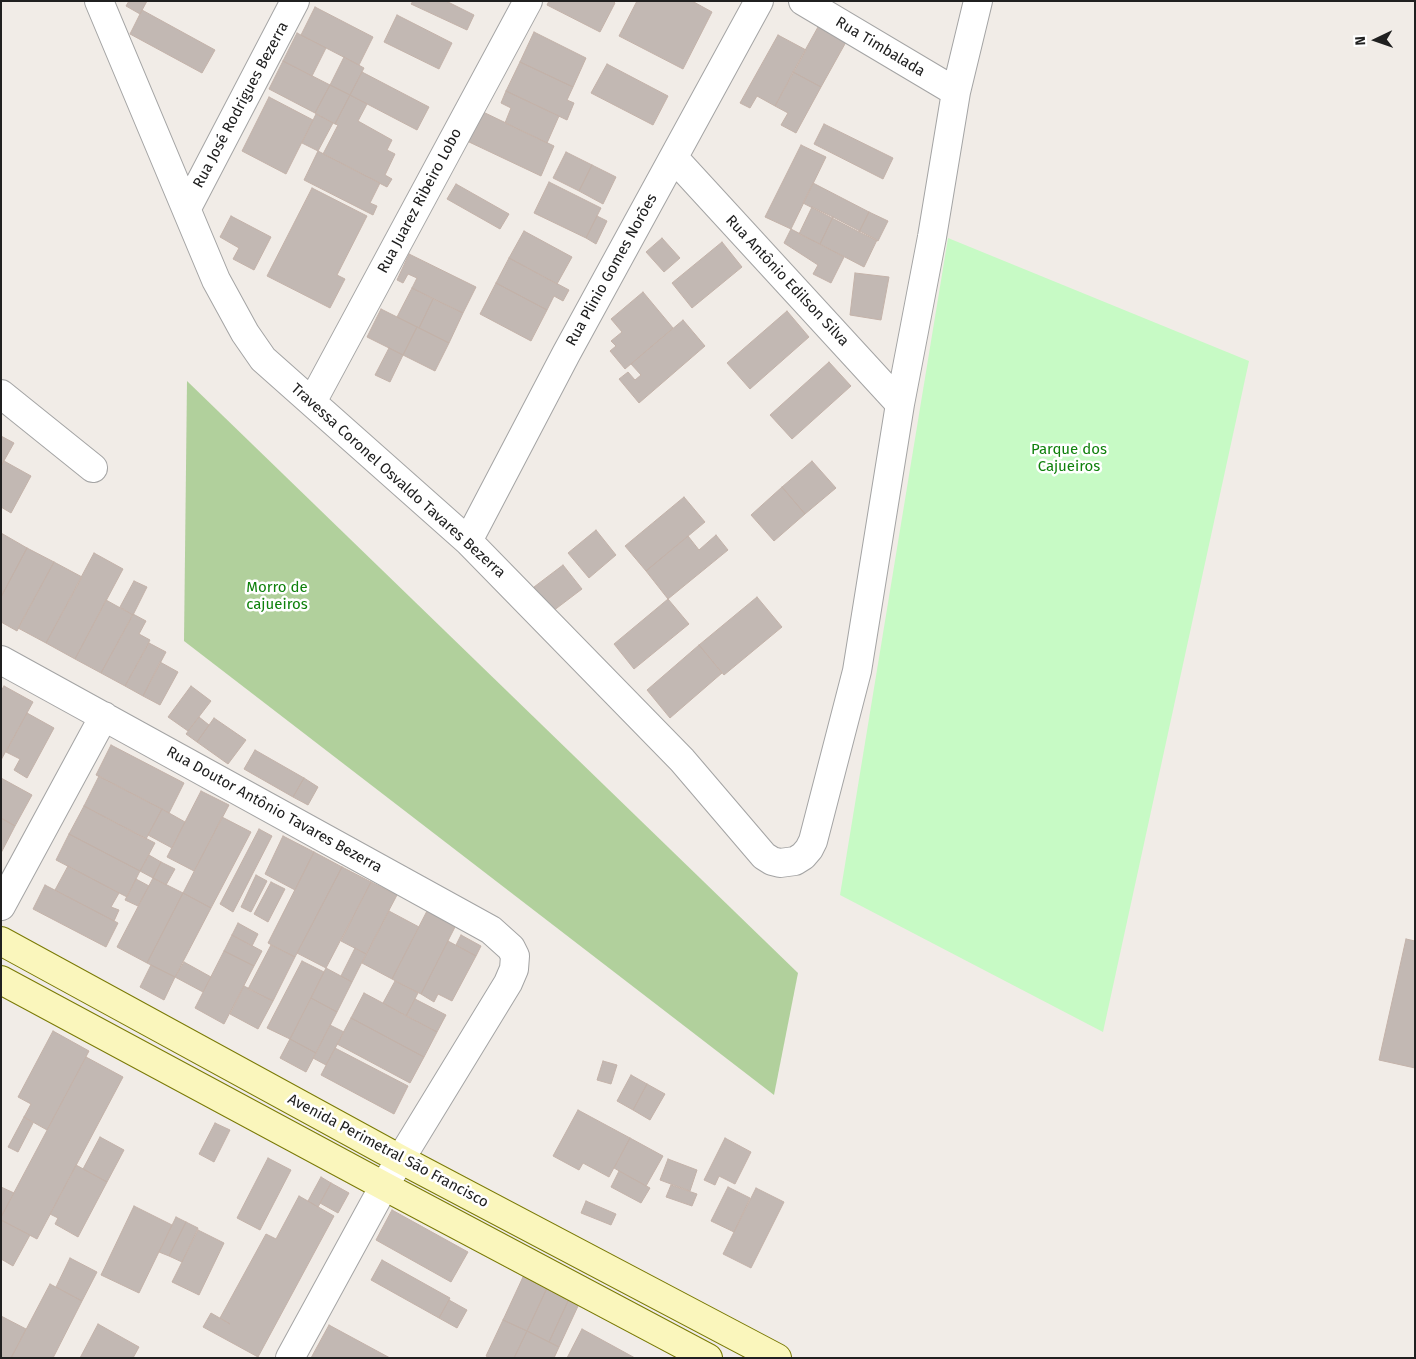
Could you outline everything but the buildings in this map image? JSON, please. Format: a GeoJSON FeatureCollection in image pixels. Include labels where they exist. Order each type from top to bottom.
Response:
{"type":"FeatureCollection","features":[{"type":"Feature","properties":{"kind":"main road","name":"Avenida Perimetral São Francisco"},"geometry":{"type":"LineString","coordinates":[[1,941],[400,1159],[777,1358]]}},
{"type":"Feature","properties":{"kind":"main road"},"geometry":{"type":"LineString","coordinates":[[1,980],[708,1358]]}},
{"type":"Feature","properties":{"kind":"main road"},"geometry":{"type":"LineString","coordinates":[[206,1090],[224,1063]]}},
{"type":"Feature","properties":{"kind":"street","name":"Travessa Coronel Osvaldo Tavares Bezerra"},"geometry":{"type":"LineString","coordinates":[[100,1],[216,280],[245,333],[263,358],[468,541],[682,760],[764,856],[772,861],[787,863],[795,861],[809,849],[813,841],[857,671],[900,404]]}},
{"type":"Feature","properties":{"kind":"street","name":"Rua José Rodrigues Bezerra"},"geometry":{"type":"LineString","coordinates":[[187,208],[295,1]]}},
{"type":"Feature","properties":{"kind":"street","name":"Rua Juarez Ribeiro Lobo"},"geometry":{"type":"LineString","coordinates":[[312,402],[528,1]]}},
{"type":"Feature","properties":{"kind":"street","name":"Rua Plinio Gomes Norões"},"geometry":{"type":"LineString","coordinates":[[468,541],[566,354],[759,1]]}},
{"type":"Feature","properties":{"kind":"street","name":"Rua Timbalada"},"geometry":{"type":"LineString","coordinates":[[803,1],[956,92]]}},
{"type":"Feature","properties":{"kind":"street"},"geometry":{"type":"LineString","coordinates":[[900,404],[956,92],[978,1]]}},
{"type":"Feature","properties":{"kind":"street","name":"Rua Antônio Edilson Silva"},"geometry":{"type":"LineString","coordinates":[[674,158],[900,404]]}},
{"type":"Feature","properties":{"kind":"street"},"geometry":{"type":"LineString","coordinates":[[1,394],[93,468]]}},
{"type":"Feature","properties":{"kind":"street","name":"Rua Doutor Antônio Tavares Bezerra"},"geometry":{"type":"LineString","coordinates":[[1,660],[491,930],[511,948],[515,956],[514,969],[508,983],[400,1159]]}},
{"type":"Feature","properties":{"kind":"street"},"geometry":{"type":"LineString","coordinates":[[1,906],[104,716]]}},
{"type":"Feature","properties":{"kind":"street"},"geometry":{"type":"LineString","coordinates":[[290,1358],[400,1159]]}},
{"type":"Feature","properties":{"kind":"green space","name":"Parque dos Cajueiros"},"geometry":{"type":"Polygon","coordinates":[[[948,238],[1249,361],[1103,1032],[840,895],[948,238]]]}},
{"type":"Feature","properties":{"kind":"green space","name":"Morro de cajueiros"},"geometry":{"type":"Polygon","coordinates":[[[187,381],[798,973],[774,1095],[184,641],[187,381]]]}}]}
